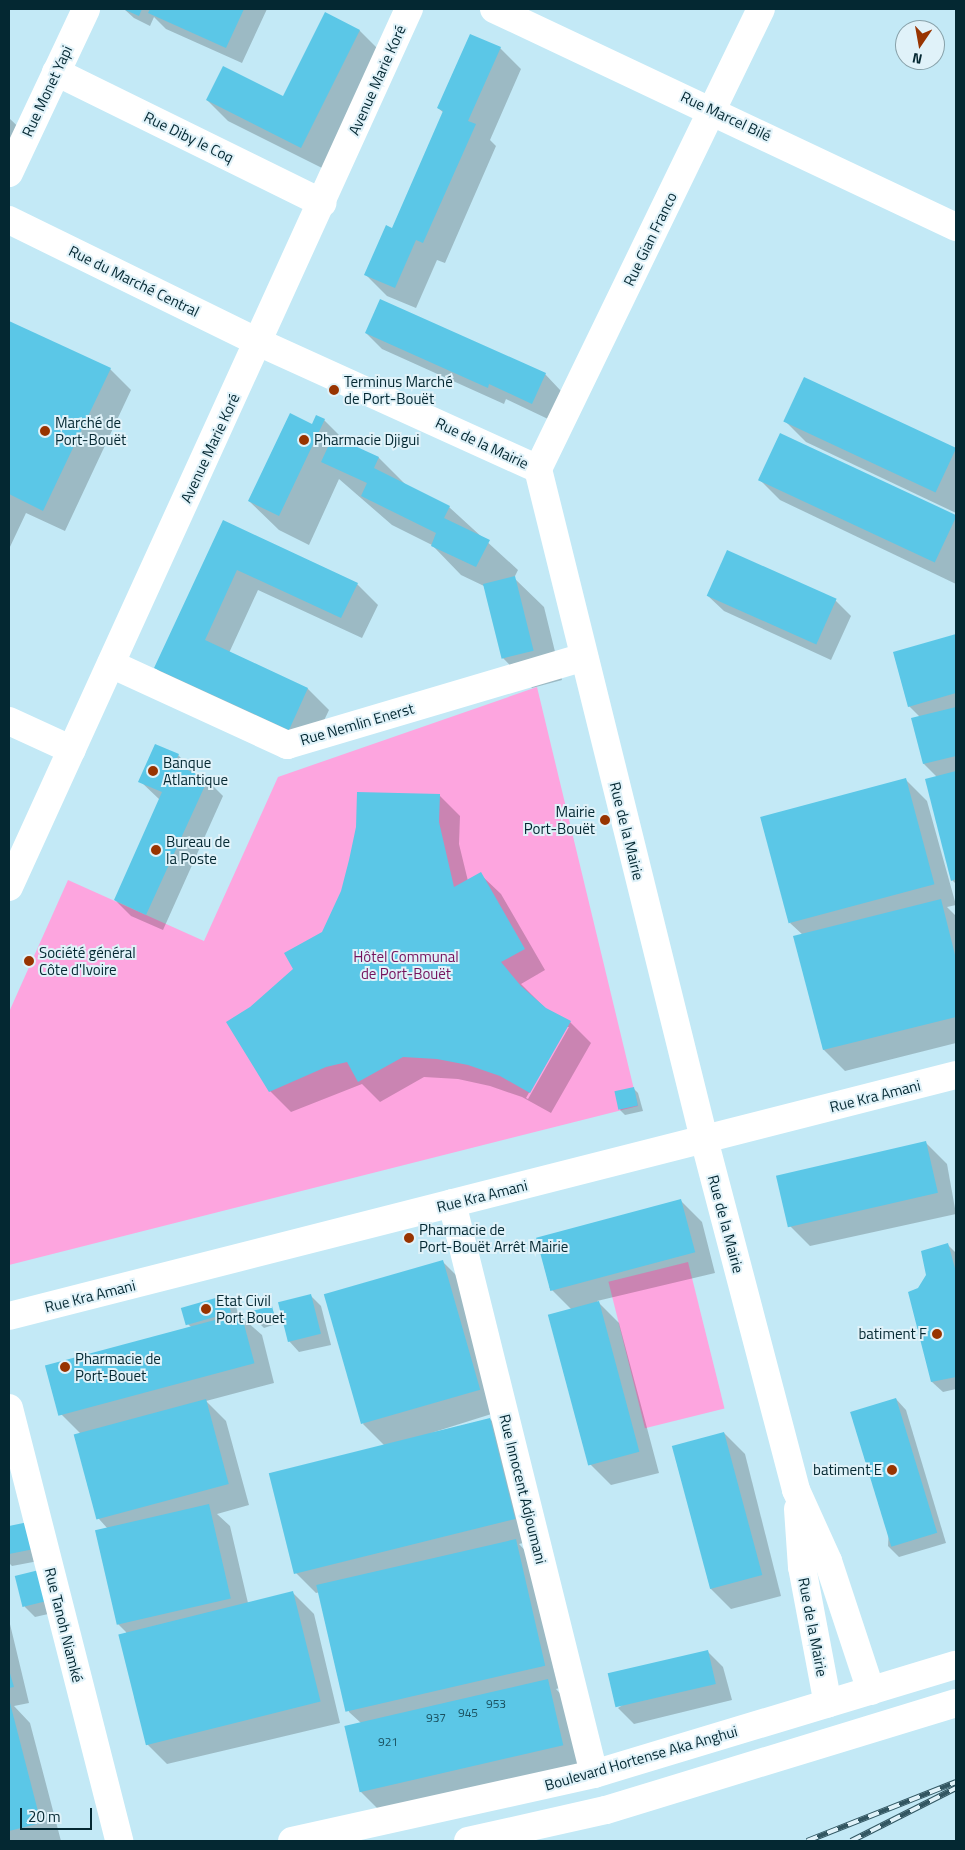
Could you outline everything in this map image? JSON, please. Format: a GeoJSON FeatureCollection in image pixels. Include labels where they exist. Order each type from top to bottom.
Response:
{"type":"FeatureCollection","features":[{"type":"Feature","properties":{"kind":"street","name":"Rue Monet Yapi"},"geometry":{"type":"LineString","coordinates":[[9,173],[86,9]]}},
{"type":"Feature","properties":{"kind":"street","name":"Avenue Marie Koré"},"geometry":{"type":"LineString","coordinates":[[9,887],[409,9]]}},
{"type":"Feature","properties":{"kind":"street","name":"Rue Marcel Bilé"},"geometry":{"type":"LineString","coordinates":[[494,9],[712,109],[956,227]]}},
{"type":"Feature","properties":{"kind":"street","name":"Rue Gian Franco"},"geometry":{"type":"LineString","coordinates":[[538,468],[761,9]]}},
{"type":"Feature","properties":{"kind":"street","name":"Rue Diby le Coq"},"geometry":{"type":"LineString","coordinates":[[56,72],[322,203]]}},
{"type":"Feature","properties":{"kind":"street","name":"Rue du Marché Central"},"geometry":{"type":"LineString","coordinates":[[9,220],[258,342]]}},
{"type":"Feature","properties":{"kind":"street","name":"Rue de la Mairie"},"geometry":{"type":"LineString","coordinates":[[258,342],[538,468],[704,1139],[796,1490],[828,1561],[871,1691]]}},
{"type":"Feature","properties":{"kind":"street","name":"Rue Nemlin Enerst"},"geometry":{"type":"LineString","coordinates":[[111,664],[287,745],[584,657]]}},
{"type":"Feature","properties":{"kind":"street"},"geometry":{"type":"LineString","coordinates":[[9,721],[72,750]]}},
{"type":"Feature","properties":{"kind":"street","name":"Rue Kra Amani"},"geometry":{"type":"LineString","coordinates":[[9,1316],[956,1075]]}},
{"type":"Feature","properties":{"kind":"street","name":"Rue Innocent Adjoumani"},"geometry":{"type":"LineString","coordinates":[[452,1203],[594,1774]]}},
{"type":"Feature","properties":{"kind":"street","name":"Rue Tanoh Niamké"},"geometry":{"type":"LineString","coordinates":[[9,1408],[119,1841]]}},
{"type":"Feature","properties":{"kind":"street","name":"Rue de la Mairie"},"geometry":{"type":"LineString","coordinates":[[796,1490],[802,1567],[828,1704]]}},
{"type":"Feature","properties":{"kind":"street","name":"Boulevard Hortense Aka Anghui"},"geometry":{"type":"LineString","coordinates":[[292,1841],[594,1774],[956,1665]]}},
{"type":"Feature","properties":{"kind":"street"},"geometry":{"type":"LineString","coordinates":[[468,1841],[606,1810],[956,1703]]}},
{"type":"Feature","properties":{"kind":"green space","name":"Hôtel Communal de Port-Bouët"},"geometry":{"type":"Polygon","coordinates":[[[537,687],[638,1106],[9,1265],[9,1012],[68,880],[204,941],[278,777],[537,687]]]}},
{"type":"Feature","properties":{"kind":"green space"},"geometry":{"type":"Polygon","coordinates":[[[688,1262],[725,1409],[645,1428],[608,1282],[688,1262]]]}},
{"type":"Feature","properties":{"kind":"building"},"geometry":{"type":"Polygon","coordinates":[[[123,9],[142,9],[139,16],[123,9]]]}},
{"type":"Feature","properties":{"kind":"building"},"geometry":{"type":"Polygon","coordinates":[[[150,9],[244,9],[226,48],[148,13],[150,9]]]}},
{"type":"Feature","properties":{"kind":"building"},"geometry":{"type":"Polygon","coordinates":[[[325,12],[360,30],[301,148],[206,100],[223,66],[283,96],[325,12]]]}},
{"type":"Feature","properties":{"kind":"building"},"geometry":{"type":"Polygon","coordinates":[[[470,34],[501,47],[468,121],[476,124],[423,243],[416,240],[395,288],[364,275],[386,225],[392,228],[443,111],[437,108],[470,34]]]}},
{"type":"Feature","properties":{"kind":"building"},"geometry":{"type":"Polygon","coordinates":[[[380,299],[546,373],[532,404],[489,384],[488,388],[365,333],[380,299]]]}},
{"type":"Feature","properties":{"kind":"building","name":"Marché de Port-Bouët"},"geometry":{"type":"Polygon","coordinates":[[[9,321],[111,368],[43,511],[9,494],[9,321]]]}},
{"type":"Feature","properties":{"kind":"building"},"geometry":{"type":"Polygon","coordinates":[[[804,377],[956,448],[936,492],[783,421],[804,377]]]}},
{"type":"Feature","properties":{"kind":"building"},"geometry":{"type":"Polygon","coordinates":[[[290,413],[312,424],[316,415],[325,419],[279,516],[248,501],[290,413]]]}},
{"type":"Feature","properties":{"kind":"building"},"geometry":{"type":"Polygon","coordinates":[[[780,433],[956,515],[935,563],[758,480],[780,433]]]}},
{"type":"Feature","properties":{"kind":"building"},"geometry":{"type":"Polygon","coordinates":[[[333,436],[379,457],[374,468],[450,506],[444,518],[490,540],[476,567],[431,546],[436,533],[361,496],[367,483],[321,462],[333,436]]]}},
{"type":"Feature","properties":{"kind":"building"},"geometry":{"type":"Polygon","coordinates":[[[223,520],[358,583],[341,618],[237,570],[205,640],[308,688],[289,730],[154,668],[223,520]]]}},
{"type":"Feature","properties":{"kind":"building"},"geometry":{"type":"Polygon","coordinates":[[[727,550],[837,599],[816,644],[707,596],[727,550]]]}},
{"type":"Feature","properties":{"kind":"building"},"geometry":{"type":"Polygon","coordinates":[[[515,576],[534,651],[502,659],[483,584],[515,576]]]}},
{"type":"Feature","properties":{"kind":"building"},"geometry":{"type":"Polygon","coordinates":[[[956,634],[956,693],[908,707],[893,652],[956,634]]]}},
{"type":"Feature","properties":{"kind":"building"},"geometry":{"type":"Polygon","coordinates":[[[956,707],[956,756],[923,764],[911,718],[956,707]]]}},
{"type":"Feature","properties":{"kind":"building"},"geometry":{"type":"Polygon","coordinates":[[[155,744],[179,754],[174,764],[208,779],[146,915],[114,900],[162,792],[138,782],[155,744]]]}},
{"type":"Feature","properties":{"kind":"building"},"geometry":{"type":"Polygon","coordinates":[[[956,771],[956,879],[951,881],[925,779],[956,771]]]}},
{"type":"Feature","properties":{"kind":"building"},"geometry":{"type":"Polygon","coordinates":[[[906,778],[934,884],[789,923],[760,817],[906,778]]]}},
{"type":"Feature","properties":{"kind":"building","name":"Hôtel Communal de Port-Bouët"},"geometry":{"type":"Polygon","coordinates":[[[357,792],[440,794],[439,822],[454,887],[481,872],[525,949],[501,962],[521,986],[546,1008],[571,1021],[530,1093],[500,1076],[468,1065],[437,1059],[403,1057],[358,1082],[347,1062],[326,1067],[269,1092],[226,1022],[250,1007],[293,969],[284,953],[322,932],[341,891],[349,860],[356,827],[357,792]]]}},
{"type":"Feature","properties":{"kind":"building"},"geometry":{"type":"Polygon","coordinates":[[[941,899],[956,959],[956,1017],[823,1050],[793,936],[941,899]]]}},
{"type":"Feature","properties":{"kind":"building"},"geometry":{"type":"Polygon","coordinates":[[[634,1087],[638,1106],[618,1110],[614,1091],[634,1087]]]}},
{"type":"Feature","properties":{"kind":"building"},"geometry":{"type":"Polygon","coordinates":[[[926,1141],[938,1193],[788,1227],[776,1176],[926,1141]]]}},
{"type":"Feature","properties":{"kind":"building"},"geometry":{"type":"Polygon","coordinates":[[[681,1199],[695,1252],[550,1291],[536,1238],[681,1199]]]}},
{"type":"Feature","properties":{"kind":"building","name":"batiment F"},"geometry":{"type":"Polygon","coordinates":[[[948,1243],[956,1272],[956,1377],[931,1382],[908,1292],[918,1288],[926,1275],[921,1251],[948,1243]]]}},
{"type":"Feature","properties":{"kind":"building"},"geometry":{"type":"Polygon","coordinates":[[[443,1260],[480,1390],[361,1424],[324,1294],[443,1260]]]}},
{"type":"Feature","properties":{"kind":"building"},"geometry":{"type":"Polygon","coordinates":[[[311,1294],[321,1334],[288,1342],[278,1302],[311,1294]]]}},
{"type":"Feature","properties":{"kind":"building","name":"Etat Civil Port Bouet"},"geometry":{"type":"Polygon","coordinates":[[[226,1295],[231,1312],[186,1325],[181,1308],[226,1295]]]}},
{"type":"Feature","properties":{"kind":"building"},"geometry":{"type":"Polygon","coordinates":[[[599,1301],[639,1452],[588,1465],[548,1315],[599,1301]]]}},
{"type":"Feature","properties":{"kind":"building"},"geometry":{"type":"Polygon","coordinates":[[[272,1306],[275,1318],[256,1322],[254,1311],[272,1306]]]}},
{"type":"Feature","properties":{"kind":"building"},"geometry":{"type":"Polygon","coordinates":[[[241,1313],[254,1363],[58,1416],[45,1366],[241,1313]]]}},
{"type":"Feature","properties":{"kind":"building","name":"batiment E"},"geometry":{"type":"Polygon","coordinates":[[[896,1398],[937,1533],[891,1547],[850,1412],[896,1398]]]}},
{"type":"Feature","properties":{"kind":"building"},"geometry":{"type":"Polygon","coordinates":[[[206,1399],[229,1484],[96,1519],[74,1434],[206,1399]]]}},
{"type":"Feature","properties":{"kind":"building"},"geometry":{"type":"Polygon","coordinates":[[[490,1418],[515,1519],[294,1574],[269,1473],[490,1418]]]}},
{"type":"Feature","properties":{"kind":"building"},"geometry":{"type":"Polygon","coordinates":[[[724,1432],[762,1575],[710,1589],[672,1446],[724,1432]]]}},
{"type":"Feature","properties":{"kind":"building"},"geometry":{"type":"Polygon","coordinates":[[[209,1504],[231,1599],[117,1625],[95,1530],[209,1504]]]}},
{"type":"Feature","properties":{"kind":"building"},"geometry":{"type":"Polygon","coordinates":[[[33,1521],[39,1548],[9,1554],[9,1526],[33,1521]]]}},
{"type":"Feature","properties":{"kind":"building"},"geometry":{"type":"Polygon","coordinates":[[[516,1539],[545,1666],[345,1712],[316,1585],[516,1539]]]}},
{"type":"Feature","properties":{"kind":"building"},"geometry":{"type":"Polygon","coordinates":[[[39,1570],[47,1601],[22,1607],[15,1576],[39,1570]]]}},
{"type":"Feature","properties":{"kind":"building"},"geometry":{"type":"Polygon","coordinates":[[[293,1591],[321,1702],[146,1745],[118,1635],[293,1591]]]}},
{"type":"Feature","properties":{"kind":"building"},"geometry":{"type":"Polygon","coordinates":[[[708,1650],[716,1684],[616,1707],[608,1673],[708,1650]]]}},
{"type":"Feature","properties":{"kind":"building"},"geometry":{"type":"Polygon","coordinates":[[[9,1670],[14,1687],[9,1688],[9,1670]]]}},
{"type":"Feature","properties":{"kind":"building"},"geometry":{"type":"Polygon","coordinates":[[[548,1679],[563,1745],[360,1792],[344,1726],[548,1679]]]}},
{"type":"Feature","properties":{"kind":"building"},"geometry":{"type":"Polygon","coordinates":[[[9,1699],[41,1823],[9,1831],[9,1699]]]}},
{"type":"Feature","properties":{"kind":"railway"},"geometry":{"type":"LineString","coordinates":[[807,1841],[956,1782]]}},
{"type":"Feature","properties":{"kind":"railway"},"geometry":{"type":"LineString","coordinates":[[851,1841],[956,1788]]}},
{"type":"Feature","properties":{"kind":"place","name":"Terminus Marché de Port-Bouët"},"geometry":{"type":"Point","coordinates":[334,390]}},
{"type":"Feature","properties":{"kind":"place","name":"Marché de Port-Bouët"},"geometry":{"type":"Point","coordinates":[45,431]}},
{"type":"Feature","properties":{"kind":"place","name":"Pharmacie Djigui"},"geometry":{"type":"Point","coordinates":[304,440]}},
{"type":"Feature","properties":{"kind":"place","name":"Banque Atlantique"},"geometry":{"type":"Point","coordinates":[153,771]}},
{"type":"Feature","properties":{"kind":"place","name":"Mairie Port-Bouët"},"geometry":{"type":"Point","coordinates":[605,820]}},
{"type":"Feature","properties":{"kind":"place","name":"Bureau de la Poste"},"geometry":{"type":"Point","coordinates":[156,850]}},
{"type":"Feature","properties":{"kind":"place","name":"Société général Côte d'Ivoire"},"geometry":{"type":"Point","coordinates":[29,961]}},
{"type":"Feature","properties":{"kind":"place","name":"Pharmacie de Port-Bouët Arrêt Mairie"},"geometry":{"type":"Point","coordinates":[409,1238]}},
{"type":"Feature","properties":{"kind":"place","name":"Etat Civil Port Bouet"},"geometry":{"type":"Point","coordinates":[206,1309]}},
{"type":"Feature","properties":{"kind":"place","name":"batiment F"},"geometry":{"type":"Point","coordinates":[937,1334]}},
{"type":"Feature","properties":{"kind":"place","name":"Pharmacie de Port-Bouet"},"geometry":{"type":"Point","coordinates":[65,1367]}},
{"type":"Feature","properties":{"kind":"place","name":"batiment E"},"geometry":{"type":"Point","coordinates":[892,1470]}}]}
